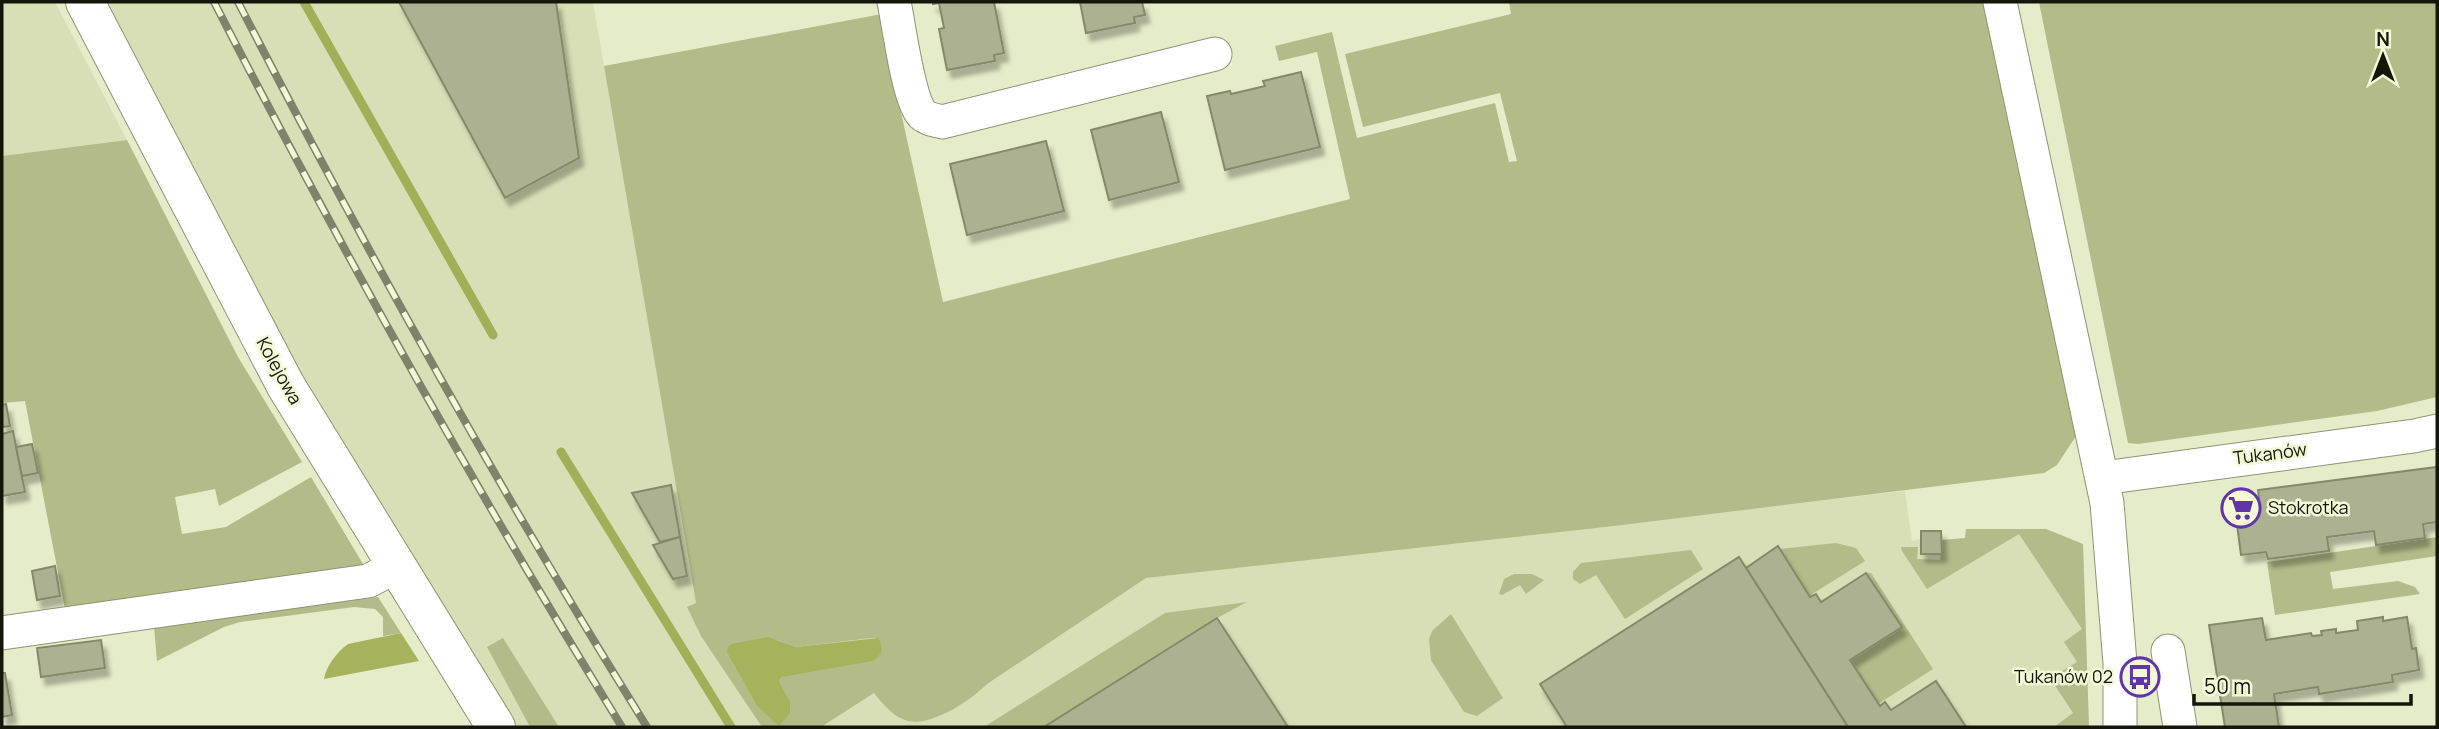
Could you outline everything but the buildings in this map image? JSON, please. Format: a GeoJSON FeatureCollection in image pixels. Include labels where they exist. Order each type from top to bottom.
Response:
{"type":"FeatureCollection","features":[{"type":"Feature","properties":{"kind":"street","name":"Kolejowa"},"geometry":{"type":"LineString","coordinates":[[85,2],[286,386],[496,727]]}},
{"type":"Feature","properties":{"kind":"street"},"geometry":{"type":"LineString","coordinates":[[894,2],[911,87],[919,110],[925,117],[942,122],[1215,54]]}},
{"type":"Feature","properties":{"kind":"street"},"geometry":{"type":"LineString","coordinates":[[2000,2],[2103,478],[2115,579],[2120,663],[2120,727]]}},
{"type":"Feature","properties":{"kind":"street","name":"Tukanów"},"geometry":{"type":"LineString","coordinates":[[2103,478],[2437,431]]}},
{"type":"Feature","properties":{"kind":"street"},"geometry":{"type":"LineString","coordinates":[[2,633],[368,581],[397,566]]}},
{"type":"Feature","properties":{"kind":"street"},"geometry":{"type":"LineString","coordinates":[[2168,651],[2180,727]]}},
{"type":"Feature","properties":{"kind":"shaded area"},"geometry":{"type":"Polygon","coordinates":[[[2,2],[55,2],[127,140],[2,156],[2,2]]]}},
{"type":"Feature","properties":{"kind":"shaded area"},"geometry":{"type":"Polygon","coordinates":[[[104,2],[593,2],[696,603],[688,607],[1146,578],[1905,491],[1912,541],[1921,539],[1921,531],[1941,531],[1942,540],[1965,538],[1966,529],[2046,529],[2083,544],[2089,727],[515,727],[333,434],[104,2]]]}},
{"type":"Feature","properties":{"kind":"shaded area"},"geometry":{"type":"Polygon","coordinates":[[[1509,2],[1983,2],[2074,421],[2076,436],[2057,465],[2044,473],[1614,526],[1146,578],[987,684],[966,701],[939,716],[917,722],[900,718],[874,693],[821,727],[762,727],[701,636],[687,607],[696,603],[604,66],[882,14],[943,302],[1350,199],[1317,52],[1279,61],[1275,46],[1332,32],[1357,138],[1495,103],[1509,162],[1517,161],[1500,93],[1363,127],[1345,54],[1511,14],[1509,2]],[[878,638],[796,647],[777,640],[727,653],[757,706],[790,701],[779,681],[782,677],[878,638]]]}},
{"type":"Feature","properties":{"kind":"shaded area"},"geometry":{"type":"Polygon","coordinates":[[[2039,2],[2437,2],[2437,397],[2377,411],[2138,444],[2128,443],[2039,2]]]}},
{"type":"Feature","properties":{"kind":"shaded area"},"geometry":{"type":"Polygon","coordinates":[[[127,140],[238,357],[302,462],[219,506],[215,489],[175,497],[182,534],[226,527],[311,477],[363,564],[356,571],[65,609],[25,401],[2,403],[2,156],[127,140]]]}},
{"type":"Feature","properties":{"kind":"shaded area"},"geometry":{"type":"Polygon","coordinates":[[[1966,529],[2046,529],[2083,544],[2089,727],[2054,727],[2073,713],[2050,678],[2077,662],[2064,642],[2082,629],[2019,534],[1927,589],[1902,551],[1901,547],[1918,547],[1917,559],[1940,560],[1942,540],[1965,538],[1966,529]]]}},
{"type":"Feature","properties":{"kind":"shaded area"},"geometry":{"type":"Polygon","coordinates":[[[2437,537],[2437,556],[2330,572],[2333,589],[2398,581],[2415,587],[2420,594],[2275,615],[2267,562],[2437,537]]]}},
{"type":"Feature","properties":{"kind":"shaded area"},"geometry":{"type":"Polygon","coordinates":[[[1836,543],[1856,548],[1865,561],[1809,596],[1779,549],[1836,543]]]}},
{"type":"Feature","properties":{"kind":"shaded area"},"geometry":{"type":"Polygon","coordinates":[[[1691,550],[1703,569],[1625,619],[1596,575],[1580,584],[1573,579],[1573,572],[1581,563],[1691,550]]]}},
{"type":"Feature","properties":{"kind":"shaded area"},"geometry":{"type":"Polygon","coordinates":[[[1866,573],[1871,573],[1933,669],[1878,704],[1850,660],[1902,627],[1866,573]]]}},
{"type":"Feature","properties":{"kind":"shaded area"},"geometry":{"type":"Polygon","coordinates":[[[1514,574],[1532,574],[1544,580],[1526,594],[1520,585],[1502,595],[1499,594],[1504,579],[1514,574]]]}},
{"type":"Feature","properties":{"kind":"shaded area"},"geometry":{"type":"Polygon","coordinates":[[[378,597],[401,633],[383,636],[383,617],[375,609],[354,607],[240,622],[224,627],[157,661],[154,627],[378,597]]]}},
{"type":"Feature","properties":{"kind":"shaded area"},"geometry":{"type":"Polygon","coordinates":[[[1247,602],[1217,618],[1044,727],[984,727],[1165,613],[1247,602]]]}},
{"type":"Feature","properties":{"kind":"shaded area"},"geometry":{"type":"Polygon","coordinates":[[[1451,614],[1503,698],[1477,716],[1464,712],[1431,660],[1429,639],[1432,631],[1451,614]]]}},
{"type":"Feature","properties":{"kind":"shaded area"},"geometry":{"type":"Polygon","coordinates":[[[503,638],[559,727],[530,727],[487,647],[503,638]]]}},
{"type":"Feature","properties":{"kind":"green space"},"geometry":{"type":"Polygon","coordinates":[[[401,633],[419,661],[324,679],[333,660],[348,644],[401,633]]]}},
{"type":"Feature","properties":{"kind":"green space"},"geometry":{"type":"Polygon","coordinates":[[[768,637],[796,647],[878,638],[882,649],[872,661],[782,677],[779,681],[790,701],[790,713],[779,726],[757,706],[727,653],[731,644],[768,637]]]}},
{"type":"Feature","properties":{"kind":"waterway"},"geometry":{"type":"LineString","coordinates":[[304,2],[493,335]]}},
{"type":"Feature","properties":{"kind":"waterway"},"geometry":{"type":"LineString","coordinates":[[561,452],[731,727]]}},
{"type":"Feature","properties":{"kind":"railway"},"geometry":{"type":"LineString","coordinates":[[214,2],[411,369],[622,727]]}},
{"type":"Feature","properties":{"kind":"railway"},"geometry":{"type":"LineString","coordinates":[[238,2],[435,369],[539,549],[647,727]]}},
{"type":"Feature","properties":{"kind":"place","name":"Stokrotka"},"geometry":{"type":"Point","coordinates":[2241,508]}},
{"type":"Feature","properties":{"kind":"place","name":"Tukanów 02"},"geometry":{"type":"Point","coordinates":[2140,677]}}]}
